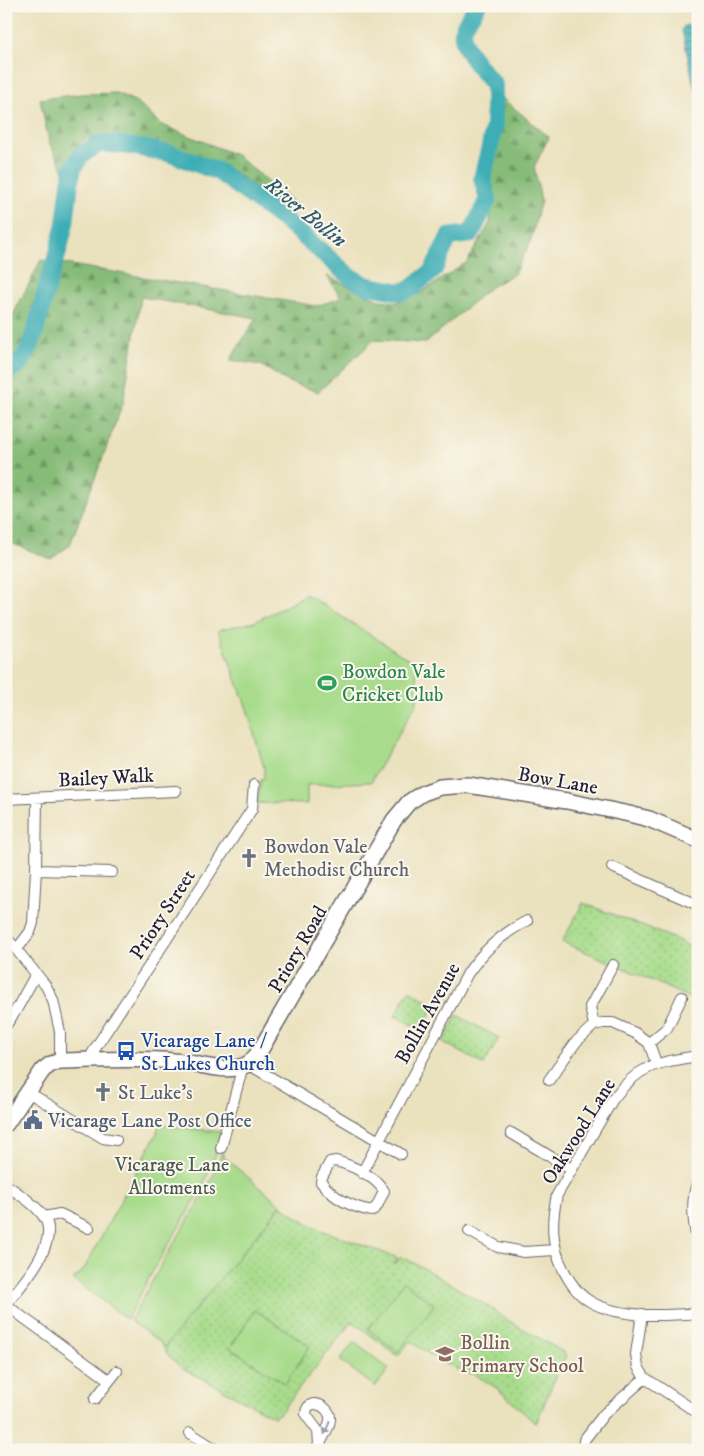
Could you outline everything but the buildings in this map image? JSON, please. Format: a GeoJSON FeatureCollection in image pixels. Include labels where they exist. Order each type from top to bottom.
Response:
{"type":"FeatureCollection","features":[{"type":"Feature","properties":{"kind":"street","name":"Priory Street"},"geometry":{"type":"LineString","coordinates":[[92,1060],[92,1054],[96,1047],[252,809],[254,785]]}},
{"type":"Feature","properties":{"kind":"street","name":"Bow Lane"},"geometry":{"type":"LineString","coordinates":[[410,802],[423,793],[440,787],[468,786],[567,801],[629,814],[649,819],[698,840]]}},
{"type":"Feature","properties":{"kind":"street","name":"Bailey Walk"},"geometry":{"type":"LineString","coordinates":[[6,799],[176,791]]}},
{"type":"Feature","properties":{"kind":"street"},"geometry":{"type":"LineString","coordinates":[[17,949],[30,932],[33,923],[37,798]]}},
{"type":"Feature","properties":{"kind":"street","name":"Priory Road"},"geometry":{"type":"LineString","coordinates":[[244,1065],[257,1055],[394,820],[410,802]]}},
{"type":"Feature","properties":{"kind":"street"},"geometry":{"type":"LineString","coordinates":[[612,866],[698,905]]}},
{"type":"Feature","properties":{"kind":"street"},"geometry":{"type":"LineString","coordinates":[[36,870],[112,872]]}},
{"type":"Feature","properties":{"kind":"street","name":"Bollin Avenue"},"geometry":{"type":"LineString","coordinates":[[362,1172],[472,967],[486,950],[513,928],[527,921]]}},
{"type":"Feature","properties":{"kind":"street"},"geometry":{"type":"LineString","coordinates":[[6,937],[46,986],[53,1000],[60,1032],[60,1061]]}},
{"type":"Feature","properties":{"kind":"street"},"geometry":{"type":"LineString","coordinates":[[594,1025],[590,1007],[613,965]]}},
{"type":"Feature","properties":{"kind":"street"},"geometry":{"type":"LineString","coordinates":[[6,1025],[36,974]]}},
{"type":"Feature","properties":{"kind":"street"},"geometry":{"type":"LineString","coordinates":[[649,1043],[667,1028],[682,997]]}},
{"type":"Feature","properties":{"kind":"street"},"geometry":{"type":"LineString","coordinates":[[549,1080],[576,1042],[594,1025],[613,1023],[635,1033],[649,1043],[656,1063]]}},
{"type":"Feature","properties":{"kind":"street","name":"Oakwood Lane"},"geometry":{"type":"LineString","coordinates":[[698,1056],[656,1063],[641,1071],[621,1089],[556,1196],[553,1213],[555,1250],[572,1285],[583,1297],[597,1306],[612,1310],[642,1314],[698,1313]]}},
{"type":"Feature","properties":{"kind":"street"},"geometry":{"type":"LineString","coordinates":[[6,1124],[43,1070],[51,1064],[60,1061],[176,1060],[207,1067],[230,1068],[244,1065],[401,1154]]}},
{"type":"Feature","properties":{"kind":"street"},"geometry":{"type":"LineString","coordinates":[[221,1148],[244,1065]]}},
{"type":"Feature","properties":{"kind":"street"},"geometry":{"type":"LineString","coordinates":[[28,1092],[103,1138],[116,1140]]}},
{"type":"Feature","properties":{"kind":"street"},"geometry":{"type":"LineString","coordinates":[[511,1133],[571,1169]]}},
{"type":"Feature","properties":{"kind":"street"},"geometry":{"type":"LineString","coordinates":[[336,1161],[362,1172],[380,1184],[384,1191],[377,1206],[372,1211],[338,1198],[329,1192],[321,1182],[330,1162],[336,1161]]}},
{"type":"Feature","properties":{"kind":"street"},"geometry":{"type":"LineString","coordinates":[[698,1181],[694,1190],[693,1205],[698,1244]]}},
{"type":"Feature","properties":{"kind":"street"},"geometry":{"type":"LineString","coordinates":[[6,1185],[44,1217],[49,1228],[46,1244],[30,1274],[6,1305],[109,1380]]}},
{"type":"Feature","properties":{"kind":"street"},"geometry":{"type":"LineString","coordinates":[[44,1217],[60,1214],[89,1228]]}},
{"type":"Feature","properties":{"kind":"street"},"geometry":{"type":"LineString","coordinates":[[469,1231],[498,1247],[524,1252],[555,1250]]}},
{"type":"Feature","properties":{"kind":"street"},"geometry":{"type":"LineString","coordinates":[[642,1314],[636,1354],[638,1367],[645,1378],[698,1414]]}},
{"type":"Feature","properties":{"kind":"street"},"geometry":{"type":"LineString","coordinates":[[95,1399],[117,1371]]}},
{"type":"Feature","properties":{"kind":"street"},"geometry":{"type":"LineString","coordinates":[[583,1450],[584,1440],[604,1414],[645,1378]]}},
{"type":"Feature","properties":{"kind":"street"},"geometry":{"type":"LineString","coordinates":[[190,1433],[217,1450]]}},
{"type":"Feature","properties":{"kind":"green space"},"geometry":{"type":"Polygon","coordinates":[[[116,93],[137,102],[160,124],[236,155],[301,209],[291,215],[233,171],[172,148],[123,137],[87,138],[74,149],[65,173],[49,142],[40,99],[82,94],[116,93]]]}},
{"type":"Feature","properties":{"kind":"green space"},"geometry":{"type":"Polygon","coordinates":[[[503,99],[549,137],[534,167],[541,200],[530,243],[514,274],[489,288],[426,343],[374,340],[318,392],[288,382],[261,365],[230,360],[256,318],[141,297],[123,403],[70,545],[51,559],[6,541],[6,329],[41,260],[316,306],[341,298],[327,276],[379,300],[397,302],[422,292],[467,262],[490,223],[492,197],[486,176],[496,152],[503,99]]]}},
{"type":"Feature","properties":{"kind":"green space","name":"Bowdon Vale Cricket Club"},"geometry":{"type":"Polygon","coordinates":[[[306,594],[416,664],[417,702],[371,782],[307,785],[307,804],[257,803],[261,780],[264,779],[264,768],[247,709],[218,630],[254,622],[306,594]]]}},
{"type":"Feature","properties":{"kind":"green space"},"geometry":{"type":"Polygon","coordinates":[[[583,903],[678,940],[698,952],[698,1002],[562,942],[583,903]]]}},
{"type":"Feature","properties":{"kind":"green space"},"geometry":{"type":"Polygon","coordinates":[[[409,990],[435,1005],[421,1030],[395,1016],[409,990]]]}},
{"type":"Feature","properties":{"kind":"green space"},"geometry":{"type":"Polygon","coordinates":[[[457,1015],[499,1038],[484,1065],[443,1042],[457,1015]]]}},
{"type":"Feature","properties":{"kind":"green space","name":"Vicarage Lane Allotments"},"geometry":{"type":"Polygon","coordinates":[[[159,1125],[221,1132],[216,1154],[201,1190],[127,1319],[73,1279],[83,1271],[157,1133],[159,1125]]]}},
{"type":"Feature","properties":{"kind":"green space","name":"Vicarage Lane Allotments"},"geometry":{"type":"Polygon","coordinates":[[[222,1152],[224,1157],[281,1205],[164,1348],[160,1342],[130,1321],[204,1194],[222,1152]]]}},
{"type":"Feature","properties":{"kind":"green space"},"geometry":{"type":"Polygon","coordinates":[[[281,1205],[295,1216],[321,1230],[398,1258],[394,1265],[401,1257],[420,1266],[563,1352],[566,1355],[536,1424],[498,1389],[479,1377],[468,1372],[458,1371],[410,1341],[398,1356],[352,1321],[280,1413],[274,1417],[182,1368],[168,1355],[164,1348],[281,1205]]]}},
{"type":"Feature","properties":{"kind":"green space"},"geometry":{"type":"Polygon","coordinates":[[[404,1282],[434,1305],[398,1352],[368,1329],[404,1282]]]}},
{"type":"Feature","properties":{"kind":"green space"},"geometry":{"type":"Polygon","coordinates":[[[255,1310],[310,1346],[285,1384],[230,1348],[255,1310]]]}},
{"type":"Feature","properties":{"kind":"green space"},"geometry":{"type":"Polygon","coordinates":[[[354,1342],[389,1369],[375,1387],[340,1360],[354,1342]]]}},
{"type":"Feature","properties":{"kind":"water"},"geometry":{"type":"Polygon","coordinates":[[[687,25],[692,27],[698,34],[698,97],[682,30],[687,25]]]}},
{"type":"Feature","properties":{"kind":"waterway","name":"River Bollin"},"geometry":{"type":"LineString","coordinates":[[6,372],[19,364],[28,351],[35,332],[65,223],[73,168],[82,154],[101,143],[172,154],[219,172],[292,226],[349,276],[365,285],[401,292],[410,289],[433,271],[449,237],[471,234],[488,199],[482,178],[494,126],[494,85],[474,60],[463,38],[465,25],[477,6]]}},
{"type":"Feature","properties":{"kind":"place","name":"Bowdon Vale Cricket Club"},"geometry":{"type":"Point","coordinates":[327,683]}},
{"type":"Feature","properties":{"kind":"place","name":"Bowdon Vale Methodist Church"},"geometry":{"type":"Point","coordinates":[249,858]}},
{"type":"Feature","properties":{"kind":"place","name":"Vicarage Lane / St Lukes Church"},"geometry":{"type":"Point","coordinates":[126,1051]}},
{"type":"Feature","properties":{"kind":"place","name":"St Luke's"},"geometry":{"type":"Point","coordinates":[103,1092]}},
{"type":"Feature","properties":{"kind":"place","name":"Vicarage Lane Post Office"},"geometry":{"type":"Point","coordinates":[33,1120]}},
{"type":"Feature","properties":{"kind":"place","name":"Bollin Primary School"},"geometry":{"type":"Point","coordinates":[445,1354]}}]}
